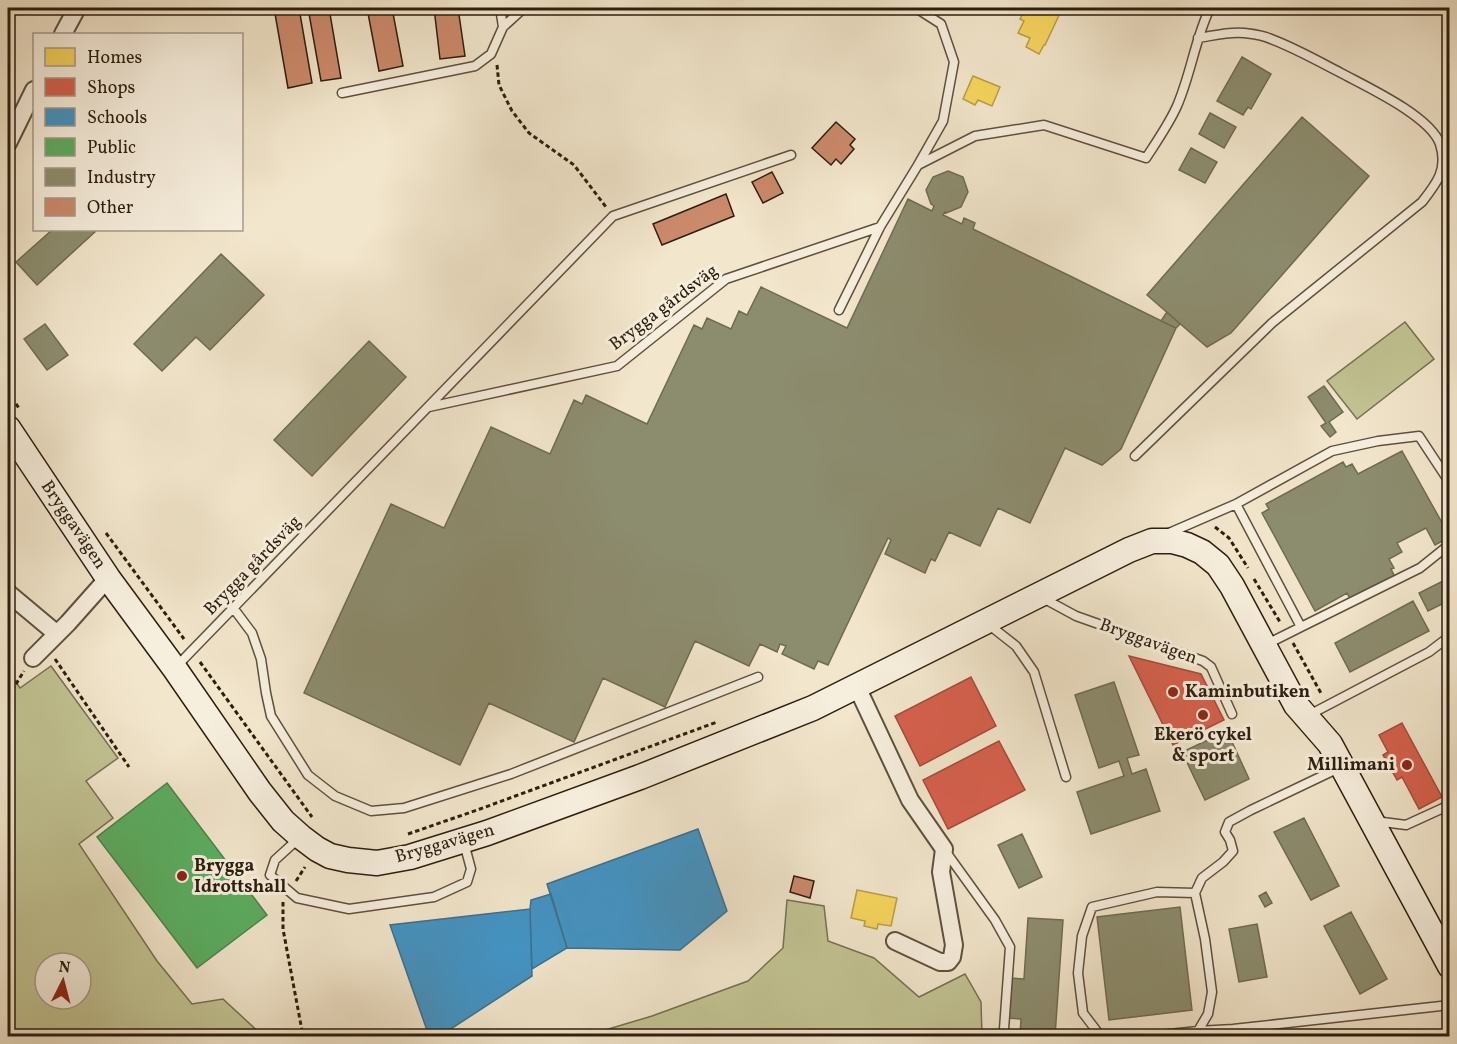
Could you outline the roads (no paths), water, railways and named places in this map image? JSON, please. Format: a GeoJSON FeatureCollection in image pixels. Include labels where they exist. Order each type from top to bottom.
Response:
{"type":"FeatureCollection","features":[{"type":"Feature","properties":{"kind":"main road","name":"Bryggavägen"},"geometry":{"type":"LineString","coordinates":[[8,428],[108,578],[175,669],[260,792],[283,821],[309,843],[330,856],[348,861],[377,863],[410,857],[640,777],[813,708],[1129,550],[1152,541],[1172,541],[1187,545],[1202,552],[1218,565],[1232,586],[1296,705],[1330,744],[1449,966]]}},
{"type":"Feature","properties":{"kind":"street"},"geometry":{"type":"LineString","coordinates":[[64,33],[76,8]]}},
{"type":"Feature","properties":{"kind":"street"},"geometry":{"type":"LineString","coordinates":[[8,142],[33,92]]}},
{"type":"Feature","properties":{"kind":"street"},"geometry":{"type":"LineString","coordinates":[[33,658],[108,578]]}},
{"type":"Feature","properties":{"kind":"street"},"geometry":{"type":"LineString","coordinates":[[8,593],[51,639]]}},
{"type":"Feature","properties":{"kind":"street"},"geometry":{"type":"LineString","coordinates":[[857,687],[910,800],[944,849],[941,872],[954,945],[952,957],[948,962],[940,962],[895,941]]}},
{"type":"Feature","properties":{"kind":"lane"},"geometry":{"type":"LineString","coordinates":[[500,8],[503,27]]}},
{"type":"Feature","properties":{"kind":"lane"},"geometry":{"type":"LineString","coordinates":[[342,93],[475,66],[491,54],[503,27],[524,8]]}},
{"type":"Feature","properties":{"kind":"lane"},"geometry":{"type":"LineString","coordinates":[[839,310],[880,227],[943,121],[954,62],[941,24],[916,8]]}},
{"type":"Feature","properties":{"kind":"lane"},"geometry":{"type":"LineString","coordinates":[[918,165],[975,136],[1044,125],[1146,158],[1177,105],[1210,8]]}},
{"type":"Feature","properties":{"kind":"lane"},"geometry":{"type":"LineString","coordinates":[[1135,456],[1272,323],[1422,202],[1437,183],[1442,170],[1443,157],[1439,142],[1429,127],[1392,100],[1269,38],[1241,32],[1198,38]]}},
{"type":"Feature","properties":{"kind":"lane","name":"Brygga gårdsväg"},"geometry":{"type":"LineString","coordinates":[[175,669],[613,216],[791,156]]}},
{"type":"Feature","properties":{"kind":"lane","name":"Brygga gårdsväg"},"geometry":{"type":"LineString","coordinates":[[428,407],[617,366],[726,279],[880,227]]}},
{"type":"Feature","properties":{"kind":"lane","name":"Bryggavägen"},"geometry":{"type":"LineString","coordinates":[[1152,541],[1236,504],[1332,451],[1378,441],[1419,436],[1449,483]]}},
{"type":"Feature","properties":{"kind":"lane"},"geometry":{"type":"LineString","coordinates":[[1236,504],[1301,627]]}},
{"type":"Feature","properties":{"kind":"lane"},"geometry":{"type":"LineString","coordinates":[[1264,645],[1420,568],[1449,544]]}},
{"type":"Feature","properties":{"kind":"lane","name":"Bryggavägen"},"geometry":{"type":"LineString","coordinates":[[1038,596],[1076,616],[1203,661],[1211,667],[1232,714]]}},
{"type":"Feature","properties":{"kind":"lane"},"geometry":{"type":"LineString","coordinates":[[234,609],[252,633],[261,659],[271,716],[308,775],[335,796],[371,811],[404,808],[511,774],[758,677]]}},
{"type":"Feature","properties":{"kind":"lane"},"geometry":{"type":"LineString","coordinates":[[985,622],[1016,646],[1034,672],[1066,777]]}},
{"type":"Feature","properties":{"kind":"lane"},"geometry":{"type":"LineString","coordinates":[[1306,717],[1429,652],[1449,636]]}},
{"type":"Feature","properties":{"kind":"lane"},"geometry":{"type":"LineString","coordinates":[[1198,1031],[1208,1014],[1212,992],[1205,939],[1195,893],[1202,878],[1233,851],[1225,832],[1229,822],[1342,766]]}},
{"type":"Feature","properties":{"kind":"lane"},"geometry":{"type":"LineString","coordinates":[[1372,820],[1406,825],[1449,804]]}},
{"type":"Feature","properties":{"kind":"lane"},"geometry":{"type":"LineString","coordinates":[[309,843],[275,860],[270,875],[297,898],[350,909],[434,897],[467,882],[471,868],[464,840]]}},
{"type":"Feature","properties":{"kind":"lane"},"geometry":{"type":"LineString","coordinates":[[944,849],[995,920],[1010,947],[1005,1036]]}},
{"type":"Feature","properties":{"kind":"lane"},"geometry":{"type":"LineString","coordinates":[[1117,1036],[1099,1034],[1083,1013],[1078,972],[1082,936],[1092,907],[1157,892],[1195,893]]}},
{"type":"Feature","properties":{"kind":"lane"},"geometry":{"type":"LineString","coordinates":[[1150,1036],[1449,1005]]}},
{"type":"Feature","properties":{"kind":"lane"},"geometry":{"type":"LineString","coordinates":[[1226,1036],[1233,1029]]}},
{"type":"Feature","properties":{"kind":"place","name":"Kaminbutiken"},"geometry":{"type":"Point","coordinates":[1173,692]}},
{"type":"Feature","properties":{"kind":"place","name":"Ekerö cykel & sport"},"geometry":{"type":"Point","coordinates":[1203,715]}},
{"type":"Feature","properties":{"kind":"place","name":"Millimani"},"geometry":{"type":"Point","coordinates":[1407,765]}},
{"type":"Feature","properties":{"kind":"place","name":"Brygga Idrottshall"},"geometry":{"type":"Point","coordinates":[182,876]}}]}
